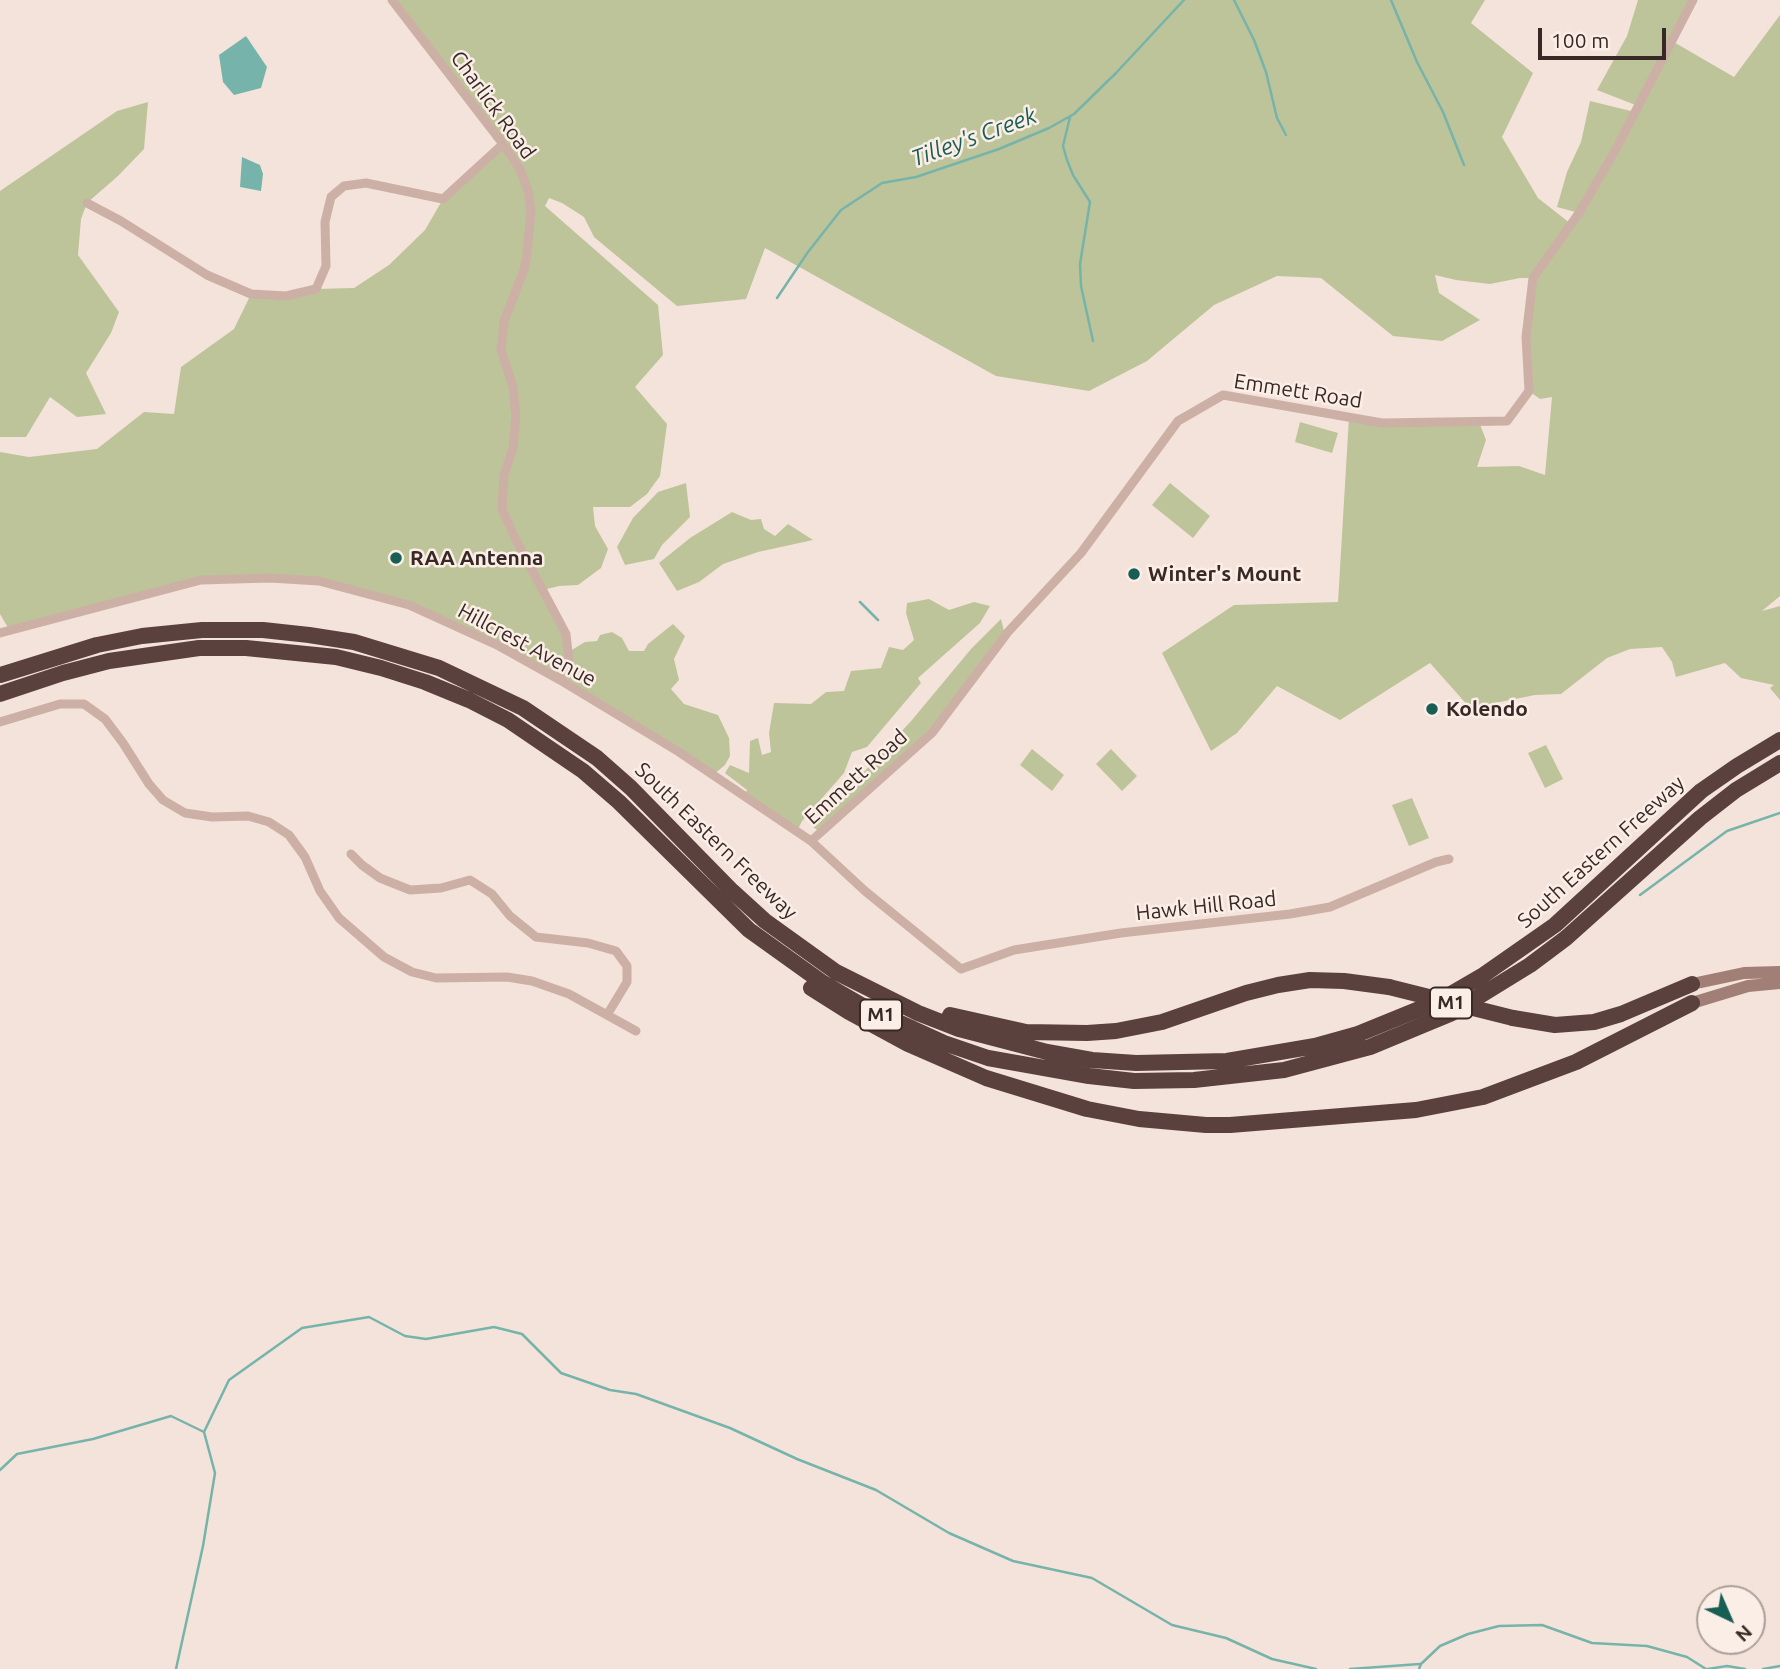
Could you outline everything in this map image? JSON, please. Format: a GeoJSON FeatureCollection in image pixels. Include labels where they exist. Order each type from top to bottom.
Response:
{"type":"FeatureCollection","features":[{"type":"Feature","properties":{"kind":"highway","name":"South Eastern Freeway"},"geometry":{"type":"LineString","coordinates":[[0,675],[97,645],[142,636],[218,630],[263,630],[354,642],[439,668],[523,708],[597,758],[631,788],[757,913],[799,947],[836,972],[918,1013],[959,1029],[1026,1048],[1091,1060],[1136,1063],[1227,1061],[1315,1046],[1358,1034],[1410,1014],[1449,995],[1510,958],[1555,925],[1701,791],[1780,740]]}},
{"type":"Feature","properties":{"kind":"highway","name":"South Eastern Freeway"},"geometry":{"type":"LineString","coordinates":[[0,694],[109,661],[199,648],[246,648],[336,657],[381,667],[469,700],[547,744],[619,802],[749,930],[823,983],[872,1010],[944,1043],[988,1058],[1134,1081],[1179,1081],[1272,1072],[1370,1047],[1452,1013],[1494,989],[1557,945],[1700,818],[1736,790],[1780,763]]}},
{"type":"Feature","properties":{"kind":"highway"},"geometry":{"type":"LineString","coordinates":[[619,802],[709,905],[781,966],[849,1012],[919,1050],[986,1078],[1074,1105],[1139,1119],[1230,1125],[1445,1106],[1511,1088],[1576,1062],[1692,1003]]}},
{"type":"Feature","properties":{"kind":"highway","name":"M1"},"geometry":{"type":"LineString","coordinates":[[836,972],[961,1019],[1026,1032],[1087,1033],[1116,1031],[1162,1022],[1246,993],[1310,981],[1344,981],[1389,988],[1513,1018],[1555,1025],[1605,1018],[1692,984]]}},
{"type":"Feature","properties":{"kind":"main road"},"geometry":{"type":"LineString","coordinates":[[1692,984],[1744,973],[1780,972]]}},
{"type":"Feature","properties":{"kind":"main road"},"geometry":{"type":"LineString","coordinates":[[1692,1003],[1748,986],[1780,983]]}},
{"type":"Feature","properties":{"kind":"street","name":"Charlick Road"},"geometry":{"type":"LineString","coordinates":[[392,0],[503,144],[520,169],[528,191],[531,211],[524,271],[504,321],[501,350],[513,387],[516,416],[513,448],[503,475],[502,509],[566,634],[569,661],[560,680]]}},
{"type":"Feature","properties":{"kind":"street","name":"Emmett Road"},"geometry":{"type":"LineString","coordinates":[[811,841],[932,733],[1008,632],[1081,554],[1178,421],[1223,395],[1382,423],[1507,421],[1529,391],[1526,337],[1533,278],[1579,213],[1610,160],[1693,0]]}},
{"type":"Feature","properties":{"kind":"street"},"geometry":{"type":"LineString","coordinates":[[87,203],[121,220],[207,275],[251,294],[286,296],[316,289],[326,266],[325,222],[331,197],[344,186],[366,183],[443,199],[503,144]]}},
{"type":"Feature","properties":{"kind":"street","name":"Hillcrest Avenue"},"geometry":{"type":"LineString","coordinates":[[0,633],[201,580],[310,580],[409,605],[499,646],[679,752],[811,841],[865,891],[961,970]]}},
{"type":"Feature","properties":{"kind":"street"},"geometry":{"type":"LineString","coordinates":[[0,722],[60,704],[84,704],[105,719],[163,800],[185,813],[212,817],[248,816],[269,822],[289,835],[305,857],[320,891],[339,918],[384,957],[412,972],[436,978],[507,976],[532,981],[569,995],[636,1031]]}},
{"type":"Feature","properties":{"kind":"street"},"geometry":{"type":"LineString","coordinates":[[351,854],[380,878],[411,890],[441,888],[470,880],[492,894],[510,916],[536,937],[588,943],[616,951],[627,966],[627,982],[607,1015]]}},
{"type":"Feature","properties":{"kind":"street","name":"Hawk Hill Road"},"geometry":{"type":"LineString","coordinates":[[961,970],[1014,950],[1121,933],[1290,914],[1329,906],[1449,859]]}},
{"type":"Feature","properties":{"kind":"green space"},"geometry":{"type":"Polygon","coordinates":[[[394,0],[1485,0],[1471,23],[1533,73],[1502,137],[1538,198],[1571,224],[1579,213],[1557,207],[1567,172],[1581,142],[1590,101],[1635,112],[1638,106],[1597,90],[1627,36],[1638,0],[1693,0],[1672,41],[1734,77],[1780,15],[1780,596],[1762,611],[1780,606],[1780,700],[1770,688],[1774,685],[1741,678],[1725,663],[1676,677],[1672,662],[1662,647],[1630,649],[1607,658],[1561,694],[1535,695],[1470,708],[1430,663],[1340,720],[1277,686],[1237,733],[1211,751],[1162,653],[1234,605],[1338,602],[1349,417],[1382,423],[1479,422],[1486,440],[1477,467],[1519,466],[1545,475],[1552,397],[1540,399],[1529,391],[1526,337],[1532,278],[1490,284],[1435,275],[1439,293],[1480,320],[1442,341],[1393,336],[1321,278],[1277,276],[1214,305],[1147,361],[1089,391],[996,376],[765,248],[746,299],[677,306],[594,237],[584,217],[549,198],[545,206],[658,305],[663,355],[635,387],[667,424],[660,476],[647,494],[630,507],[593,507],[595,526],[608,549],[601,568],[578,585],[539,591],[570,651],[585,642],[597,641],[600,635],[612,632],[622,638],[629,651],[644,651],[648,644],[673,624],[685,636],[674,659],[679,680],[671,689],[684,704],[718,715],[729,738],[730,756],[725,765],[713,775],[560,680],[409,605],[319,581],[201,580],[10,631],[0,614],[0,452],[29,457],[97,449],[144,412],[174,414],[181,367],[234,329],[251,294],[286,296],[316,289],[354,288],[389,265],[425,230],[443,199],[503,144],[394,0]]]}},
{"type":"Feature","properties":{"kind":"green space"},"geometry":{"type":"Polygon","coordinates":[[[148,102],[144,149],[87,203],[81,219],[78,255],[119,312],[111,333],[86,373],[106,414],[77,417],[50,397],[26,437],[0,437],[0,191],[117,111],[148,102]]]}},
{"type":"Feature","properties":{"kind":"green space"},"geometry":{"type":"Polygon","coordinates":[[[1300,422],[1338,433],[1332,453],[1295,442],[1300,422]]]}},
{"type":"Feature","properties":{"kind":"green space"},"geometry":{"type":"Polygon","coordinates":[[[686,483],[690,517],[662,545],[654,559],[625,565],[617,547],[633,518],[658,492],[686,483]]]}},
{"type":"Feature","properties":{"kind":"green space"},"geometry":{"type":"Polygon","coordinates":[[[1170,483],[1210,516],[1193,538],[1152,505],[1170,483]]]}},
{"type":"Feature","properties":{"kind":"green space"},"geometry":{"type":"Polygon","coordinates":[[[732,512],[751,520],[761,519],[764,529],[775,536],[788,524],[813,540],[758,552],[723,564],[699,582],[677,591],[659,563],[690,538],[732,512]]]}},
{"type":"Feature","properties":{"kind":"green space"},"geometry":{"type":"Polygon","coordinates":[[[929,599],[949,610],[974,602],[990,606],[980,623],[918,678],[921,683],[867,747],[852,752],[844,773],[802,821],[797,831],[744,796],[747,790],[725,773],[730,765],[749,773],[750,741],[758,738],[762,755],[771,752],[769,733],[774,703],[811,704],[826,692],[844,691],[851,671],[881,668],[889,647],[903,650],[914,640],[906,613],[907,603],[929,599]]]}},
{"type":"Feature","properties":{"kind":"green space"},"geometry":{"type":"Polygon","coordinates":[[[1001,619],[1005,635],[932,733],[820,832],[813,827],[912,720],[971,649],[1001,619]]]}},
{"type":"Feature","properties":{"kind":"green space"},"geometry":{"type":"Polygon","coordinates":[[[1546,745],[1563,779],[1545,788],[1528,753],[1546,745]]]}},
{"type":"Feature","properties":{"kind":"green space"},"geometry":{"type":"Polygon","coordinates":[[[1032,749],[1064,775],[1052,791],[1020,765],[1032,749]]]}},
{"type":"Feature","properties":{"kind":"green space"},"geometry":{"type":"Polygon","coordinates":[[[1111,749],[1137,776],[1122,791],[1096,764],[1111,749]]]}},
{"type":"Feature","properties":{"kind":"green space"},"geometry":{"type":"Polygon","coordinates":[[[1412,798],[1429,838],[1409,846],[1392,805],[1412,798]]]}},
{"type":"Feature","properties":{"kind":"water"},"geometry":{"type":"Polygon","coordinates":[[[246,36],[267,67],[261,88],[234,95],[223,82],[219,55],[246,36]]]}},
{"type":"Feature","properties":{"kind":"water"},"geometry":{"type":"Polygon","coordinates":[[[242,157],[260,165],[263,174],[261,191],[240,187],[242,157]]]}},
{"type":"Feature","properties":{"kind":"waterway","name":"Tilley's Creek"},"geometry":{"type":"LineString","coordinates":[[777,298],[841,210],[882,183],[916,177],[999,149],[1049,128],[1074,114],[1184,0]]}},
{"type":"Feature","properties":{"kind":"waterway"},"geometry":{"type":"LineString","coordinates":[[1234,0],[1254,40],[1266,72],[1277,118],[1286,135]]}},
{"type":"Feature","properties":{"kind":"waterway"},"geometry":{"type":"LineString","coordinates":[[1391,0],[1417,62],[1443,112],[1464,165]]}},
{"type":"Feature","properties":{"kind":"waterway"},"geometry":{"type":"LineString","coordinates":[[1070,117],[1063,146],[1073,175],[1090,202],[1080,264],[1081,286],[1093,341]]}},
{"type":"Feature","properties":{"kind":"waterway"},"geometry":{"type":"LineString","coordinates":[[860,602],[878,620]]}},
{"type":"Feature","properties":{"kind":"waterway"},"geometry":{"type":"LineString","coordinates":[[1640,895],[1727,831],[1780,813]]}},
{"type":"Feature","properties":{"kind":"waterway"},"geometry":{"type":"LineString","coordinates":[[176,1669],[203,1546],[215,1473],[204,1432],[229,1380],[302,1328],[369,1317],[405,1336],[426,1339],[494,1327],[522,1334],[561,1373],[610,1390],[636,1394],[730,1428],[797,1459],[876,1490],[949,1533],[1013,1561],[1092,1578],[1172,1625],[1226,1638],[1272,1659],[1316,1669]]}},
{"type":"Feature","properties":{"kind":"waterway"},"geometry":{"type":"LineString","coordinates":[[0,1470],[17,1454],[93,1439],[171,1416],[204,1432]]}},
{"type":"Feature","properties":{"kind":"waterway"},"geometry":{"type":"LineString","coordinates":[[1419,1669],[1440,1646],[1468,1634],[1499,1626],[1542,1625],[1592,1643],[1647,1646],[1687,1657],[1706,1669]]}},
{"type":"Feature","properties":{"kind":"waterway"},"geometry":{"type":"LineString","coordinates":[[1350,1669],[1420,1664]]}},
{"type":"Feature","properties":{"kind":"waterway"},"geometry":{"type":"LineString","coordinates":[[1708,1669],[1727,1666],[1745,1669]]}},
{"type":"Feature","properties":{"kind":"waterway"},"geometry":{"type":"LineString","coordinates":[[1763,1669],[1780,1666]]}},
{"type":"Feature","properties":{"kind":"place","name":"RAA Antenna"},"geometry":{"type":"Point","coordinates":[396,558]}},
{"type":"Feature","properties":{"kind":"place","name":"Winter's Mount"},"geometry":{"type":"Point","coordinates":[1134,574]}},
{"type":"Feature","properties":{"kind":"place","name":"Kolendo"},"geometry":{"type":"Point","coordinates":[1432,709]}}]}
